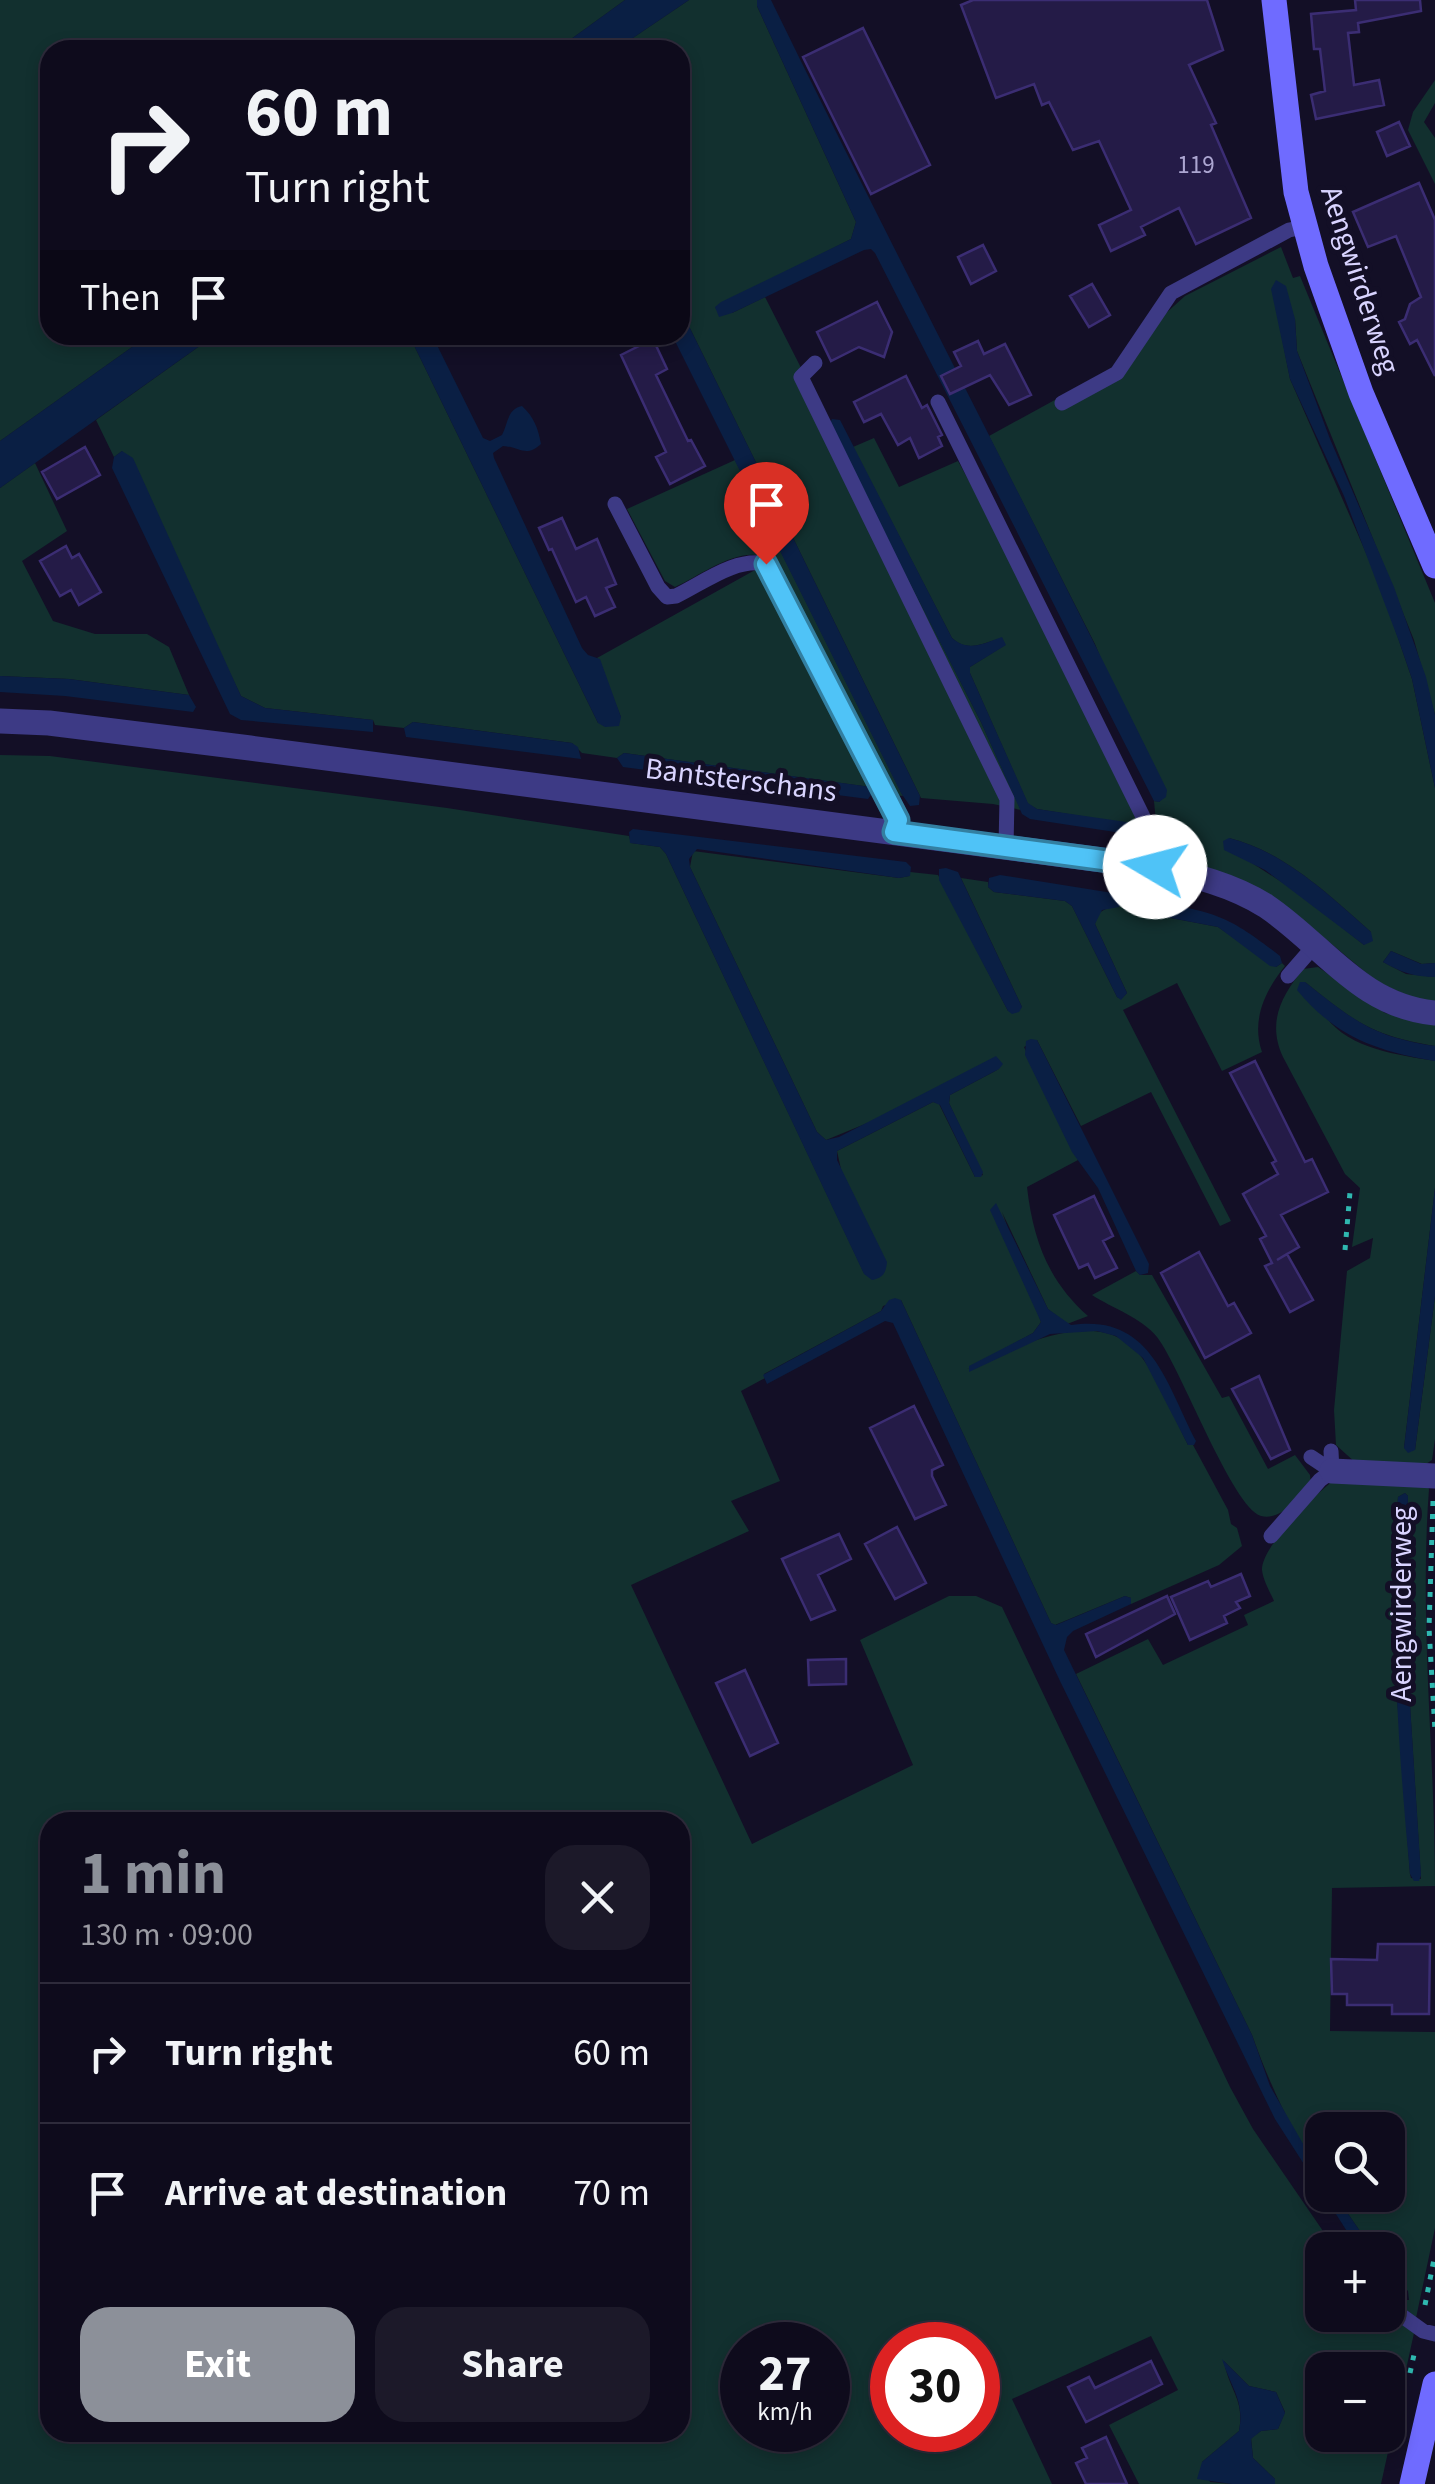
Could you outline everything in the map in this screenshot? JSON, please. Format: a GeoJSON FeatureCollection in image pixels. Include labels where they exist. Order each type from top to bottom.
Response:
{"type":"FeatureCollection","features":[{"type":"Feature","properties":{"kind":"street","name":"Aengwirderweg"},"geometry":{"type":"LineString","coordinates":[[1274,0],[1296,192],[1333,319],[1435,566]]}},
{"type":"Feature","properties":{"kind":"street","name":"Bantsterschans"},"geometry":{"type":"LineString","coordinates":[[0,721],[49,723],[250,748],[1186,873],[1238,891],[1264,905],[1377,998],[1434,1012]]}},
{"type":"Feature","properties":{"kind":"street"},"geometry":{"type":"LineString","coordinates":[[1325,1460],[1435,1476]]}},
{"type":"Feature","properties":{"kind":"street"},"geometry":{"type":"LineString","coordinates":[[1412,2484],[1435,2384]]}},
{"type":"Feature","properties":{"kind":"lane"},"geometry":{"type":"LineString","coordinates":[[1062,403],[1116,372],[1171,293],[1289,230],[1306,227]]}},
{"type":"Feature","properties":{"kind":"lane"},"geometry":{"type":"LineString","coordinates":[[815,363],[801,377],[1007,799],[1006,847]]}},
{"type":"Feature","properties":{"kind":"lane"},"geometry":{"type":"LineString","coordinates":[[938,402],[1155,841],[1155,867]]}},
{"type":"Feature","properties":{"kind":"lane"},"geometry":{"type":"LineString","coordinates":[[615,504],[667,598],[738,564],[766,564],[898,820],[894,832]]}},
{"type":"Feature","properties":{"kind":"lane"},"geometry":{"type":"LineString","coordinates":[[1288,976],[1315,946]]}},
{"type":"Feature","properties":{"kind":"lane"},"geometry":{"type":"LineString","coordinates":[[1273,1529],[1320,1480],[1325,1460]]}},
{"type":"Feature","properties":{"kind":"lane"},"geometry":{"type":"LineString","coordinates":[[1405,2318],[1435,2334]]}},
{"type":"Feature","properties":{"kind":"path"},"geometry":{"type":"LineString","coordinates":[[1344,1250],[1350,1192]]}},
{"type":"Feature","properties":{"kind":"path","name":"Aengwirderweg"},"geometry":{"type":"LineString","coordinates":[[1434,1490],[1429,1628],[1435,1731]]}},
{"type":"Feature","properties":{"kind":"green space"},"geometry":{"type":"Polygon","coordinates":[[[0,0],[625,0],[570,40],[40,40],[40,345],[135,345],[0,441],[0,0]]]}},
{"type":"Feature","properties":{"kind":"green space"},"geometry":{"type":"Polygon","coordinates":[[[689,0],[757,0],[856,222],[851,239],[715,308],[732,313],[765,297],[981,722],[1021,810],[921,798],[690,328],[690,40],[630,40],[689,0]]]}},
{"type":"Feature","properties":{"kind":"green space"},"geometry":{"type":"Polygon","coordinates":[[[1435,80],[1435,103],[1424,122],[1435,138],[1435,184],[1408,130],[1413,112],[1435,80]]]}},
{"type":"Feature","properties":{"kind":"green space"},"geometry":{"type":"Polygon","coordinates":[[[1281,247],[1293,278],[1300,276],[1435,603],[1435,715],[1414,640],[1297,351],[1295,319],[1278,318],[1290,379],[1380,585],[1412,679],[1435,788],[1435,963],[1422,964],[1391,951],[1383,962],[1406,974],[1435,977],[1435,1001],[1417,1000],[1376,981],[1310,926],[1169,860],[1156,824],[1154,801],[1160,802],[1095,644],[989,436],[1135,356],[1165,314],[1185,296],[1281,247]],[[1229,838],[1252,863],[1297,892],[1364,945],[1371,932],[1339,904],[1287,864],[1229,838]]]}},
{"type":"Feature","properties":{"kind":"green space"},"geometry":{"type":"Polygon","coordinates":[[[201,345],[414,345],[598,723],[621,717],[597,658],[755,570],[763,571],[880,793],[870,787],[624,753],[617,758],[582,753],[572,743],[413,722],[404,728],[375,725],[373,720],[265,708],[241,696],[122,451],[114,457],[96,420],[201,345]]]}},
{"type":"Feature","properties":{"kind":"green space"},"geometry":{"type":"Polygon","coordinates":[[[874,438],[899,487],[958,461],[1037,605],[1140,816],[1137,825],[1037,809],[1028,804],[970,673],[970,667],[1005,645],[1002,638],[970,646],[952,638],[853,447],[874,438]]]}},
{"type":"Feature","properties":{"kind":"green space"},"geometry":{"type":"Polygon","coordinates":[[[735,460],[903,796],[893,795],[770,560],[748,555],[735,557],[675,587],[665,581],[627,509],[735,460]]]}},
{"type":"Feature","properties":{"kind":"green space"},"geometry":{"type":"Polygon","coordinates":[[[35,463],[67,531],[22,561],[53,621],[95,634],[147,634],[169,647],[189,695],[69,679],[0,676],[0,488],[35,463]]]}},
{"type":"Feature","properties":{"kind":"green space"},"geometry":{"type":"Polygon","coordinates":[[[0,755],[50,756],[447,808],[629,836],[631,843],[660,847],[864,1273],[837,1151],[933,1102],[939,1104],[975,1177],[983,1175],[949,1103],[950,1095],[999,1069],[826,1140],[817,1132],[690,867],[693,851],[899,878],[909,876],[910,872],[938,875],[1008,1011],[1022,1007],[961,878],[988,882],[994,892],[1065,901],[1072,906],[1121,999],[1127,993],[1095,924],[1097,914],[1123,899],[1119,894],[1154,902],[1149,905],[1150,914],[1218,927],[1276,967],[1282,963],[1285,966],[1271,985],[1259,1017],[1262,1052],[1222,1071],[1177,983],[1123,1010],[1231,1221],[1220,1226],[1151,1092],[1081,1126],[1037,1040],[1024,1047],[1078,1160],[1027,1187],[1033,1224],[1053,1274],[1088,1316],[1067,1324],[1048,1309],[1002,1212],[1041,1322],[1033,1333],[967,1369],[1056,1335],[1102,1332],[1122,1340],[1140,1355],[1154,1376],[1188,1445],[1193,1445],[1228,1510],[1242,1546],[1219,1565],[1131,1604],[1131,1598],[1125,1596],[1055,1625],[1051,1623],[901,1300],[883,1306],[881,1311],[764,1374],[765,1378],[741,1391],[780,1481],[731,1501],[749,1531],[631,1585],[752,1844],[913,1765],[860,1640],[949,1596],[976,1596],[1002,1607],[1230,2087],[1253,2129],[1305,2205],[1305,2212],[1310,2212],[1324,2232],[1305,2232],[1305,2332],[1405,2332],[1405,2325],[1414,2333],[1405,2374],[1405,2352],[1305,2352],[1305,2452],[1388,2452],[1381,2484],[1275,2484],[1275,2479],[1253,2458],[1251,2438],[1261,2431],[1278,2429],[1285,2412],[1276,2392],[1249,2386],[1224,2361],[1238,2403],[1239,2431],[1202,2462],[1210,2482],[1232,2484],[1139,2484],[1109,2425],[1178,2390],[1151,2336],[1012,2399],[1052,2484],[0,2484],[0,755]]]}},
{"type":"Feature","properties":{"kind":"green space"},"geometry":{"type":"Polygon","coordinates":[[[1318,967],[1385,1013],[1435,1025],[1435,1046],[1394,1037],[1351,1017],[1305,982],[1326,1017],[1348,1037],[1376,1049],[1435,1061],[1435,1188],[1404,1448],[1415,1450],[1435,1296],[1435,1439],[1432,1460],[1423,1466],[1357,1464],[1336,1445],[1334,1410],[1347,1271],[1370,1258],[1373,1238],[1352,1247],[1360,1188],[1345,1174],[1278,1044],[1276,1021],[1288,990],[1303,969],[1318,967]]]}},
{"type":"Feature","properties":{"kind":"green space"},"geometry":{"type":"Polygon","coordinates":[[[1136,1271],[1152,1275],[1222,1398],[1229,1396],[1268,1469],[1295,1455],[1310,1475],[1311,1484],[1283,1512],[1261,1516],[1249,1507],[1222,1464],[1157,1337],[1135,1319],[1092,1295],[1136,1271]]]}},
{"type":"Feature","properties":{"kind":"green space"},"geometry":{"type":"Polygon","coordinates":[[[1337,1478],[1426,1484],[1429,1489],[1426,1588],[1435,1886],[1332,1888],[1330,2031],[1435,2032],[1435,2228],[1416,2318],[1405,2309],[1405,2300],[1409,2300],[1405,2288],[1405,2232],[1361,2232],[1347,2212],[1405,2212],[1405,2112],[1305,2112],[1305,2149],[1076,1674],[1148,1639],[1163,1665],[1248,1625],[1244,1615],[1274,1601],[1262,1570],[1264,1560],[1305,1506],[1337,1478]],[[1405,1493],[1398,1497],[1392,1629],[1410,1874],[1411,1878],[1421,1879],[1405,1627],[1405,1493]]]}},
{"type":"Feature","properties":{"kind":"water"},"geometry":{"type":"Polygon","coordinates":[[[625,0],[689,0],[630,40],[570,40],[625,0]]]}},
{"type":"Feature","properties":{"kind":"water"},"geometry":{"type":"Polygon","coordinates":[[[757,0],[771,0],[1118,691],[1167,790],[1166,797],[1159,802],[1154,801],[875,253],[864,250],[719,317],[715,307],[721,302],[851,239],[856,222],[757,0]]]}},
{"type":"Feature","properties":{"kind":"water"},"geometry":{"type":"Polygon","coordinates":[[[1276,280],[1286,286],[1295,319],[1297,351],[1394,587],[1426,677],[1435,715],[1435,788],[1412,679],[1400,644],[1344,496],[1290,379],[1271,289],[1276,280]]]}},
{"type":"Feature","properties":{"kind":"water"},"geometry":{"type":"Polygon","coordinates":[[[690,328],[920,796],[919,805],[910,806],[677,345],[690,345],[690,328]]]}},
{"type":"Feature","properties":{"kind":"water"},"geometry":{"type":"Polygon","coordinates":[[[135,345],[201,345],[0,488],[0,441],[135,345]]]}},
{"type":"Feature","properties":{"kind":"water"},"geometry":{"type":"Polygon","coordinates":[[[414,345],[437,345],[483,438],[490,441],[502,435],[511,414],[522,406],[537,428],[541,444],[536,448],[527,451],[503,446],[493,453],[494,458],[582,648],[600,659],[621,717],[619,726],[598,723],[414,345]]]}},
{"type":"Feature","properties":{"kind":"water"},"geometry":{"type":"Polygon","coordinates":[[[832,419],[840,420],[952,638],[970,646],[1002,637],[1006,645],[970,667],[970,673],[1028,803],[1037,809],[1133,823],[1134,832],[1030,819],[1022,814],[981,722],[829,425],[832,419]]]}},
{"type":"Feature","properties":{"kind":"water"},"geometry":{"type":"Polygon","coordinates":[[[122,451],[133,458],[241,696],[265,708],[373,720],[373,732],[241,720],[230,714],[112,468],[114,457],[122,451]]]}},
{"type":"Feature","properties":{"kind":"water"},"geometry":{"type":"Polygon","coordinates":[[[0,676],[69,679],[189,695],[196,707],[193,712],[0,692],[0,676]]]}},
{"type":"Feature","properties":{"kind":"water"},"geometry":{"type":"Polygon","coordinates":[[[413,722],[572,743],[578,747],[581,759],[406,737],[404,728],[413,722]]]}},
{"type":"Feature","properties":{"kind":"water"},"geometry":{"type":"Polygon","coordinates":[[[624,753],[871,787],[873,792],[868,799],[623,767],[617,758],[624,753]]]}},
{"type":"Feature","properties":{"kind":"water"},"geometry":{"type":"Polygon","coordinates":[[[633,829],[906,862],[911,867],[910,876],[899,878],[697,849],[689,859],[817,1132],[826,1140],[839,1137],[996,1056],[1003,1064],[950,1095],[949,1103],[983,1172],[981,1177],[975,1177],[940,1105],[933,1102],[837,1151],[837,1160],[887,1262],[879,1278],[872,1280],[864,1274],[666,854],[660,847],[630,843],[629,832],[633,829]]]}},
{"type":"Feature","properties":{"kind":"water"},"geometry":{"type":"Polygon","coordinates":[[[1229,838],[1269,853],[1305,876],[1371,932],[1373,941],[1364,945],[1265,870],[1224,850],[1223,841],[1229,838]]]}},
{"type":"Feature","properties":{"kind":"water"},"geometry":{"type":"Polygon","coordinates":[[[939,869],[958,872],[1022,1007],[1019,1012],[1008,1011],[939,880],[939,869]]]}},
{"type":"Feature","properties":{"kind":"water"},"geometry":{"type":"Polygon","coordinates":[[[1000,875],[1119,894],[1123,899],[1119,907],[1102,910],[1095,924],[1127,993],[1121,1000],[1072,906],[1065,901],[994,892],[988,887],[989,878],[1000,875]]]}},
{"type":"Feature","properties":{"kind":"water"},"geometry":{"type":"Polygon","coordinates":[[[1149,904],[1193,909],[1235,924],[1280,956],[1282,963],[1270,966],[1218,927],[1150,914],[1149,904]]]}},
{"type":"Feature","properties":{"kind":"water"},"geometry":{"type":"Polygon","coordinates":[[[1391,951],[1421,964],[1435,963],[1435,977],[1408,973],[1383,962],[1391,951]]]}},
{"type":"Feature","properties":{"kind":"water"},"geometry":{"type":"Polygon","coordinates":[[[1300,982],[1379,1032],[1435,1046],[1435,1061],[1376,1047],[1342,1030],[1297,990],[1300,982]]]}},
{"type":"Feature","properties":{"kind":"water"},"geometry":{"type":"Polygon","coordinates":[[[1037,1040],[1149,1264],[1148,1273],[1140,1275],[1136,1271],[1098,1188],[1072,1152],[1025,1055],[1026,1041],[1037,1040]]]}},
{"type":"Feature","properties":{"kind":"water"},"geometry":{"type":"Polygon","coordinates":[[[1435,1188],[1435,1296],[1415,1450],[1408,1453],[1404,1448],[1435,1188]]]}},
{"type":"Feature","properties":{"kind":"water"},"geometry":{"type":"Polygon","coordinates":[[[996,1203],[1048,1309],[1071,1325],[1098,1324],[1120,1330],[1138,1341],[1164,1376],[1196,1441],[1194,1445],[1188,1445],[1143,1358],[1116,1336],[1097,1331],[1050,1334],[969,1372],[969,1366],[1033,1333],[1041,1322],[990,1210],[996,1203]]]}},
{"type":"Feature","properties":{"kind":"water"},"geometry":{"type":"Polygon","coordinates":[[[889,1300],[901,1300],[1051,1623],[1056,1625],[1125,1596],[1131,1598],[1131,1604],[1073,1631],[1064,1650],[1252,2035],[1270,2086],[1305,2147],[1305,2166],[1275,2119],[1060,1681],[893,1323],[885,1321],[767,1384],[763,1375],[881,1311],[889,1300]]]}},
{"type":"Feature","properties":{"kind":"water"},"geometry":{"type":"Polygon","coordinates":[[[1405,1493],[1405,1627],[1419,1881],[1414,1881],[1410,1874],[1396,1685],[1398,1497],[1405,1493]]]}},
{"type":"Feature","properties":{"kind":"water"},"geometry":{"type":"Polygon","coordinates":[[[1335,2212],[1347,2212],[1361,2232],[1348,2232],[1335,2212]]]}},
{"type":"Feature","properties":{"kind":"water"},"geometry":{"type":"Polygon","coordinates":[[[1222,2359],[1249,2386],[1276,2392],[1285,2413],[1278,2429],[1261,2431],[1251,2439],[1253,2458],[1275,2479],[1275,2484],[1197,2479],[1202,2462],[1239,2431],[1239,2403],[1222,2359]]]}},
{"type":"Feature","properties":{"kind":"building"},"geometry":{"type":"Polygon","coordinates":[[[973,0],[1207,0],[1223,50],[1189,65],[1216,123],[1211,125],[1251,218],[1196,244],[1179,208],[1141,227],[1145,235],[1111,251],[1099,225],[1131,210],[1099,141],[1073,150],[1049,102],[1042,105],[1034,84],[996,98],[961,5],[973,0]]]}},
{"type":"Feature","properties":{"kind":"building"},"geometry":{"type":"Polygon","coordinates":[[[1355,0],[1420,0],[1421,11],[1358,23],[1359,32],[1348,33],[1354,85],[1379,80],[1384,105],[1316,119],[1311,95],[1325,91],[1320,49],[1314,49],[1311,14],[1356,10],[1355,0]]]}},
{"type":"Feature","properties":{"kind":"building"},"geometry":{"type":"Polygon","coordinates":[[[863,28],[930,165],[871,194],[803,57],[863,28]]]}},
{"type":"Feature","properties":{"kind":"building"},"geometry":{"type":"Polygon","coordinates":[[[1399,122],[1410,146],[1387,156],[1377,132],[1399,122]]]}},
{"type":"Feature","properties":{"kind":"building"},"geometry":{"type":"Polygon","coordinates":[[[1419,183],[1435,220],[1435,376],[1417,340],[1410,344],[1399,322],[1405,319],[1410,304],[1421,297],[1396,236],[1368,247],[1353,212],[1419,183]]]}},
{"type":"Feature","properties":{"kind":"building"},"geometry":{"type":"Polygon","coordinates":[[[983,245],[996,271],[971,284],[958,257],[983,245]]]}},
{"type":"Feature","properties":{"kind":"building"},"geometry":{"type":"Polygon","coordinates":[[[1092,284],[1110,315],[1089,327],[1070,296],[1092,284]]]}},
{"type":"Feature","properties":{"kind":"building"},"geometry":{"type":"Polygon","coordinates":[[[877,302],[892,332],[884,357],[859,347],[831,361],[817,332],[877,302]]]}},
{"type":"Feature","properties":{"kind":"building"},"geometry":{"type":"Polygon","coordinates":[[[978,341],[984,354],[1005,344],[1031,395],[1009,405],[990,375],[950,394],[941,376],[961,366],[954,352],[978,341]]]}},
{"type":"Feature","properties":{"kind":"building"},"geometry":{"type":"Polygon","coordinates":[[[641,345],[656,345],[667,369],[656,375],[688,441],[691,440],[705,466],[670,484],[656,457],[666,452],[621,355],[641,345]]]}},
{"type":"Feature","properties":{"kind":"building"},"geometry":{"type":"Polygon","coordinates":[[[906,376],[922,408],[927,405],[942,435],[938,437],[942,446],[919,458],[910,438],[898,445],[881,414],[864,422],[854,402],[906,376]]]}},
{"type":"Feature","properties":{"kind":"building"},"geometry":{"type":"Polygon","coordinates":[[[85,447],[100,475],[57,499],[42,472],[85,447]]]}},
{"type":"Feature","properties":{"kind":"building"},"geometry":{"type":"Polygon","coordinates":[[[562,518],[576,549],[597,539],[616,584],[606,588],[615,607],[595,616],[586,597],[576,602],[539,528],[562,518]]]}},
{"type":"Feature","properties":{"kind":"building"},"geometry":{"type":"Polygon","coordinates":[[[66,546],[72,558],[79,554],[101,592],[79,605],[71,590],[60,596],[40,561],[66,546]]]}},
{"type":"Feature","properties":{"kind":"building"},"geometry":{"type":"Polygon","coordinates":[[[1255,1061],[1305,1162],[1312,1159],[1328,1192],[1281,1215],[1299,1247],[1287,1254],[1313,1300],[1290,1312],[1265,1266],[1272,1263],[1260,1239],[1266,1236],[1243,1194],[1278,1174],[1272,1163],[1276,1161],[1230,1073],[1255,1061]]]}},
{"type":"Feature","properties":{"kind":"building"},"geometry":{"type":"Polygon","coordinates":[[[1094,1196],[1113,1236],[1103,1241],[1117,1268],[1095,1278],[1088,1264],[1079,1268],[1054,1215],[1094,1196]]]}},
{"type":"Feature","properties":{"kind":"building"},"geometry":{"type":"Polygon","coordinates":[[[1199,1252],[1228,1306],[1234,1303],[1251,1333],[1205,1358],[1161,1273],[1199,1252]]]}},
{"type":"Feature","properties":{"kind":"building"},"geometry":{"type":"Polygon","coordinates":[[[1259,1376],[1290,1450],[1271,1459],[1232,1389],[1259,1376]]]}},
{"type":"Feature","properties":{"kind":"building"},"geometry":{"type":"Polygon","coordinates":[[[914,1406],[943,1465],[932,1470],[932,1476],[946,1505],[915,1519],[870,1428],[914,1406]]]}},
{"type":"Feature","properties":{"kind":"building"},"geometry":{"type":"Polygon","coordinates":[[[897,1527],[926,1583],[895,1599],[865,1544],[897,1527]]]}},
{"type":"Feature","properties":{"kind":"building"},"geometry":{"type":"Polygon","coordinates":[[[839,1534],[851,1559],[818,1575],[835,1610],[811,1620],[782,1559],[839,1534]]]}},
{"type":"Feature","properties":{"kind":"building"},"geometry":{"type":"Polygon","coordinates":[[[1241,1574],[1250,1596],[1236,1602],[1240,1608],[1224,1616],[1227,1623],[1190,1640],[1171,1597],[1208,1581],[1211,1587],[1241,1574]]]}},
{"type":"Feature","properties":{"kind":"building"},"geometry":{"type":"Polygon","coordinates":[[[1167,1596],[1175,1614],[1096,1657],[1086,1634],[1167,1596]]]}},
{"type":"Feature","properties":{"kind":"building"},"geometry":{"type":"Polygon","coordinates":[[[846,1659],[846,1684],[809,1685],[808,1660],[846,1659]]]}},
{"type":"Feature","properties":{"kind":"building"},"geometry":{"type":"Polygon","coordinates":[[[745,1670],[778,1743],[750,1756],[716,1683],[745,1670]]]}},
{"type":"Feature","properties":{"kind":"building"},"geometry":{"type":"Polygon","coordinates":[[[1378,1944],[1430,1944],[1429,2014],[1392,2014],[1392,2005],[1347,2005],[1347,1994],[1332,1994],[1331,1959],[1377,1960],[1378,1944]]]}},
{"type":"Feature","properties":{"kind":"building"},"geometry":{"type":"Polygon","coordinates":[[[1151,2361],[1162,2384],[1086,2422],[1068,2387],[1089,2377],[1095,2388],[1151,2361]]]}},
{"type":"Feature","properties":{"kind":"building"},"geometry":{"type":"Polygon","coordinates":[[[1106,2437],[1127,2484],[1086,2484],[1076,2463],[1087,2458],[1082,2448],[1106,2437]]]}},
{"type":"Feature","properties":{"kind":"route"},"geometry":{"type":"LineString","coordinates":[[766,564],[898,820],[894,832],[1155,867]]}}]}
